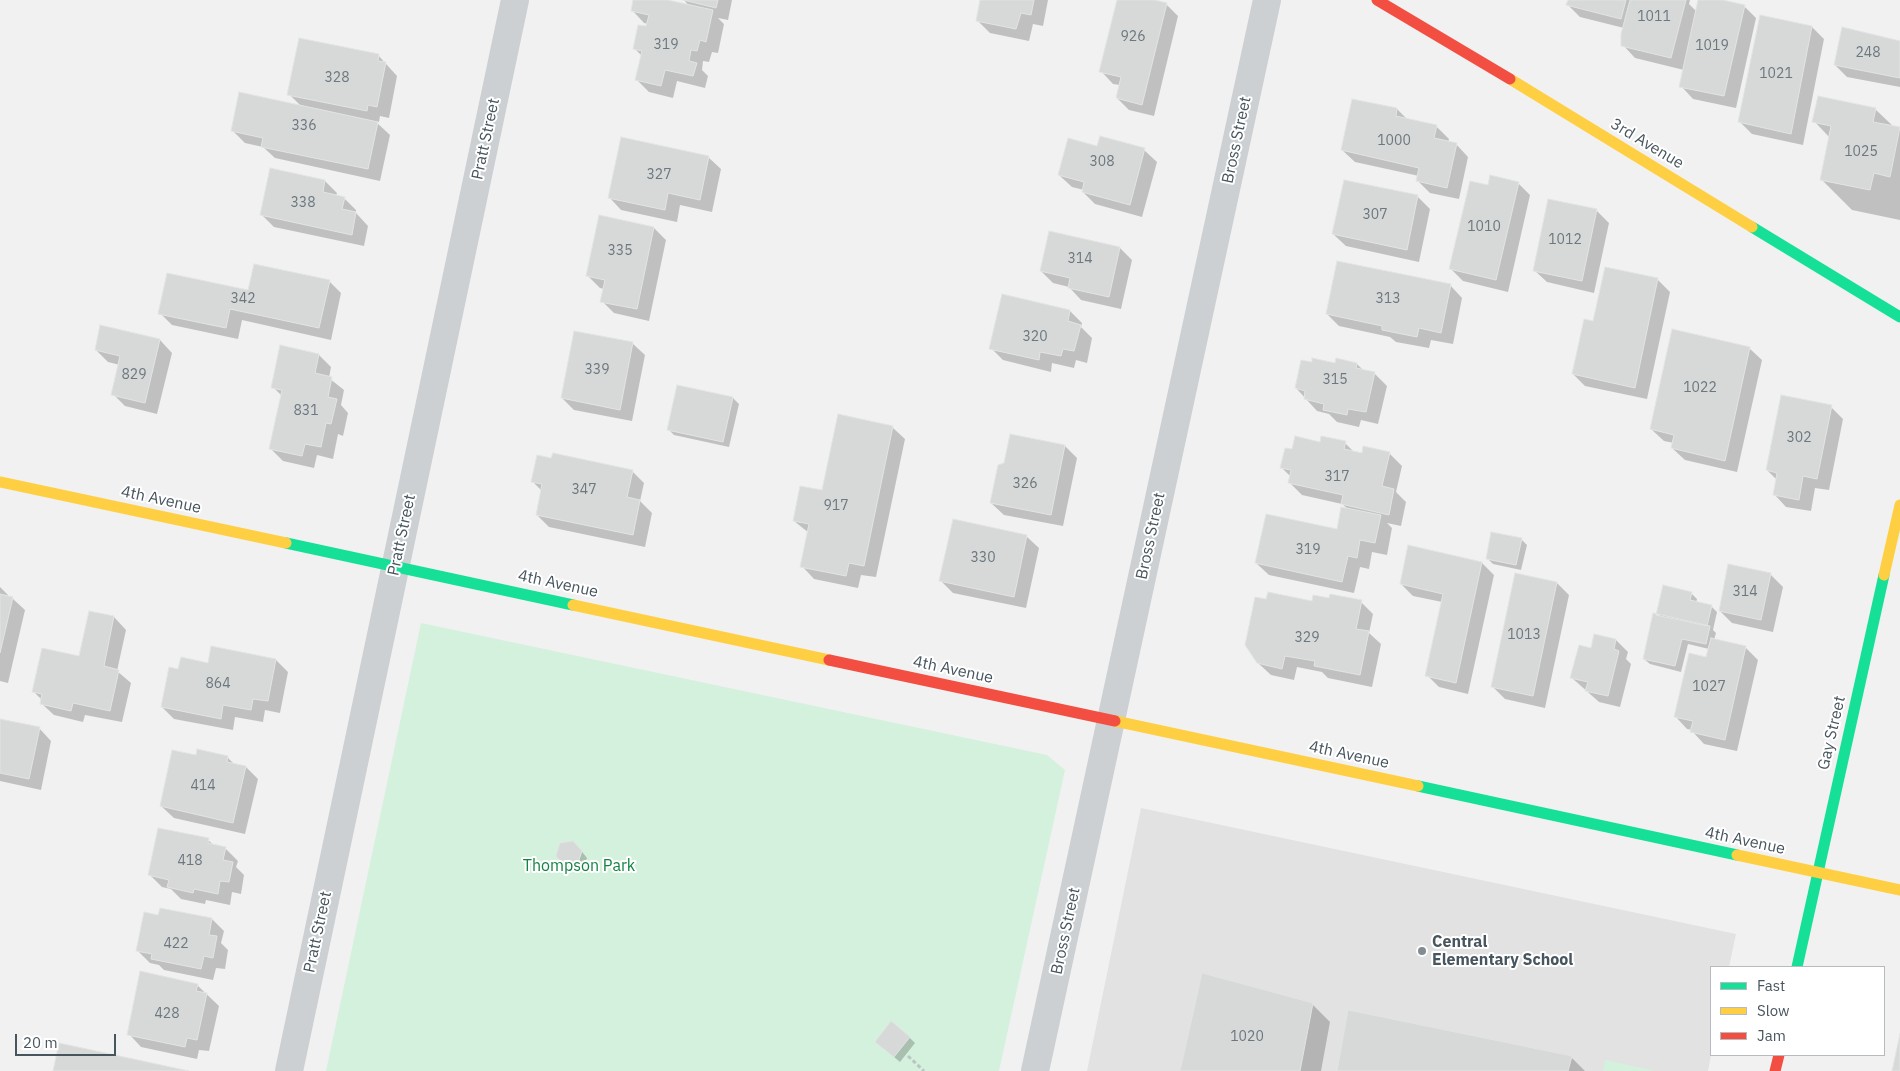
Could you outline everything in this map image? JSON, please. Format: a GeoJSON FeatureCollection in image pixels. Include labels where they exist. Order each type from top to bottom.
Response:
{"type":"FeatureCollection","features":[{"type":"Feature","properties":{"kind":"street","name":"Pratt Street"},"geometry":{"type":"LineString","coordinates":[[289,1071],[516,0]]}},
{"type":"Feature","properties":{"kind":"street","name":"Bross Street"},"geometry":{"type":"LineString","coordinates":[[1035,1071],[1267,0]]}},
{"type":"Feature","properties":{"kind":"street","name":"3rd Avenue"},"geometry":{"type":"LineString","coordinates":[[1377,0],[1446,40],[1900,317]]}},
{"type":"Feature","properties":{"kind":"street","name":"4th Avenue"},"geometry":{"type":"LineString","coordinates":[[0,482],[1900,890]]}},
{"type":"Feature","properties":{"kind":"street","name":"Gay Street"},"geometry":{"type":"LineString","coordinates":[[1797,966],[1900,505]]}},
{"type":"Feature","properties":{"kind":"street"},"geometry":{"type":"LineString","coordinates":[[1775,1071],[1779,1056]]}},
{"type":"Feature","properties":{"kind":"path"},"geometry":{"type":"LineString","coordinates":[[908,1056],[924,1071]]}},
{"type":"Feature","properties":{"kind":"shaded area","name":"Central Elementary School"},"geometry":{"type":"Polygon","coordinates":[[[1141,808],[1736,934],[1729,966],[1710,966],[1711,1056],[1708,1071],[1087,1071],[1141,808]]]}},
{"type":"Feature","properties":{"kind":"green space","name":"Thompson Park"},"geometry":{"type":"Polygon","coordinates":[[[421,623],[1047,755],[1065,770],[999,1071],[326,1071],[421,623]]]}},
{"type":"Feature","properties":{"kind":"green space"},"geometry":{"type":"Polygon","coordinates":[[[1605,1060],[1655,1071],[1603,1071],[1605,1060]]]}},
{"type":"Feature","properties":{"kind":"building"},"geometry":{"type":"Polygon","coordinates":[[[633,0],[668,0],[713,10],[706,42],[700,40],[697,51],[691,50],[689,61],[697,63],[693,76],[665,70],[661,86],[635,80],[642,51],[633,49],[638,25],[646,26],[649,15],[631,11],[633,0]]]}},
{"type":"Feature","properties":{"kind":"building"},"geometry":{"type":"Polygon","coordinates":[[[683,0],[718,0],[716,8],[683,0]]]}},
{"type":"Feature","properties":{"kind":"building"},"geometry":{"type":"Polygon","coordinates":[[[980,0],[1034,0],[1031,15],[1021,13],[1016,29],[976,21],[980,0]]]}},
{"type":"Feature","properties":{"kind":"building"},"geometry":{"type":"Polygon","coordinates":[[[1117,0],[1155,0],[1167,3],[1142,105],[1116,98],[1121,77],[1099,72],[1117,0]]]}},
{"type":"Feature","properties":{"kind":"building"},"geometry":{"type":"Polygon","coordinates":[[[1568,0],[1626,0],[1621,19],[1566,5],[1568,0]]]}},
{"type":"Feature","properties":{"kind":"building"},"geometry":{"type":"Polygon","coordinates":[[[1630,0],[1686,0],[1671,58],[1621,46],[1621,34],[1630,0]]]}},
{"type":"Feature","properties":{"kind":"building"},"geometry":{"type":"Polygon","coordinates":[[[1698,0],[1723,0],[1745,5],[1724,96],[1679,87],[1698,0]]]}},
{"type":"Feature","properties":{"kind":"building"},"geometry":{"type":"Polygon","coordinates":[[[1760,15],[1812,26],[1791,134],[1738,122],[1760,15]]]}},
{"type":"Feature","properties":{"kind":"building"},"geometry":{"type":"Polygon","coordinates":[[[1842,27],[1900,41],[1900,78],[1834,65],[1842,27]]]}},
{"type":"Feature","properties":{"kind":"building"},"geometry":{"type":"Polygon","coordinates":[[[299,38],[379,54],[378,61],[386,62],[377,107],[368,105],[367,111],[287,95],[299,38]]]}},
{"type":"Feature","properties":{"kind":"building"},"geometry":{"type":"Polygon","coordinates":[[[239,92],[378,122],[368,169],[261,147],[263,138],[231,131],[239,92]]]}},
{"type":"Feature","properties":{"kind":"building"},"geometry":{"type":"Polygon","coordinates":[[[1818,96],[1876,108],[1873,122],[1900,127],[1890,177],[1874,173],[1870,190],[1820,180],[1831,126],[1812,122],[1818,96]]]}},
{"type":"Feature","properties":{"kind":"building"},"geometry":{"type":"Polygon","coordinates":[[[1352,99],[1397,108],[1396,116],[1437,125],[1434,138],[1457,143],[1447,188],[1416,181],[1419,168],[1341,150],[1352,99]]]}},
{"type":"Feature","properties":{"kind":"building"},"geometry":{"type":"Polygon","coordinates":[[[1100,136],[1145,148],[1130,205],[1082,192],[1084,182],[1058,175],[1068,138],[1097,146],[1100,136]]]}},
{"type":"Feature","properties":{"kind":"building"},"geometry":{"type":"Polygon","coordinates":[[[621,137],[709,156],[700,200],[668,193],[665,210],[608,198],[621,137]]]}},
{"type":"Feature","properties":{"kind":"building"},"geometry":{"type":"Polygon","coordinates":[[[270,168],[325,180],[323,192],[345,197],[342,209],[356,212],[352,235],[260,215],[270,168]]]}},
{"type":"Feature","properties":{"kind":"building"},"geometry":{"type":"Polygon","coordinates":[[[1490,175],[1519,182],[1496,280],[1449,269],[1470,181],[1488,185],[1490,175]]]}},
{"type":"Feature","properties":{"kind":"building"},"geometry":{"type":"Polygon","coordinates":[[[1344,180],[1418,195],[1407,250],[1332,234],[1344,180]]]}},
{"type":"Feature","properties":{"kind":"building"},"geometry":{"type":"Polygon","coordinates":[[[1548,199],[1597,209],[1582,281],[1533,271],[1548,199]]]}},
{"type":"Feature","properties":{"kind":"building"},"geometry":{"type":"Polygon","coordinates":[[[599,215],[654,227],[637,309],[600,302],[605,280],[586,276],[599,215]]]}},
{"type":"Feature","properties":{"kind":"building"},"geometry":{"type":"Polygon","coordinates":[[[1049,231],[1120,247],[1109,297],[1068,288],[1070,278],[1040,271],[1049,231]]]}},
{"type":"Feature","properties":{"kind":"building"},"geometry":{"type":"Polygon","coordinates":[[[1337,261],[1451,284],[1441,333],[1419,328],[1417,337],[1382,330],[1382,326],[1326,314],[1337,261]]]}},
{"type":"Feature","properties":{"kind":"building"},"geometry":{"type":"Polygon","coordinates":[[[254,264],[330,280],[319,328],[230,309],[226,328],[158,314],[167,273],[248,290],[254,264]]]}},
{"type":"Feature","properties":{"kind":"building"},"geometry":{"type":"Polygon","coordinates":[[[1605,267],[1658,278],[1635,388],[1572,374],[1584,319],[1593,321],[1605,267]]]}},
{"type":"Feature","properties":{"kind":"building"},"geometry":{"type":"Polygon","coordinates":[[[1002,294],[1070,310],[1068,321],[1081,325],[1074,351],[1063,349],[1061,356],[1040,352],[1039,360],[989,349],[1002,294]]]}},
{"type":"Feature","properties":{"kind":"building"},"geometry":{"type":"Polygon","coordinates":[[[100,325],[160,339],[145,403],[111,395],[120,356],[95,350],[100,325]]]}},
{"type":"Feature","properties":{"kind":"building"},"geometry":{"type":"Polygon","coordinates":[[[1672,329],[1750,347],[1725,461],[1671,448],[1674,435],[1650,429],[1672,329]]]}},
{"type":"Feature","properties":{"kind":"building"},"geometry":{"type":"Polygon","coordinates":[[[574,331],[633,342],[620,410],[561,398],[574,331]]]}},
{"type":"Feature","properties":{"kind":"building"},"geometry":{"type":"Polygon","coordinates":[[[280,345],[319,354],[315,373],[332,377],[328,397],[337,399],[331,424],[326,423],[321,447],[305,444],[302,456],[269,449],[282,390],[271,388],[280,345]]]}},
{"type":"Feature","properties":{"kind":"building"},"geometry":{"type":"Polygon","coordinates":[[[1312,358],[1335,363],[1336,358],[1357,363],[1356,368],[1375,372],[1366,412],[1348,409],[1347,415],[1323,410],[1324,404],[1304,399],[1305,391],[1295,388],[1301,360],[1312,362],[1312,358]]]}},
{"type":"Feature","properties":{"kind":"building"},"geometry":{"type":"Polygon","coordinates":[[[677,385],[733,397],[723,442],[667,430],[677,385]]]}},
{"type":"Feature","properties":{"kind":"building"},"geometry":{"type":"Polygon","coordinates":[[[1781,395],[1832,405],[1817,479],[1803,476],[1799,500],[1773,495],[1777,473],[1766,470],[1781,395]]]}},
{"type":"Feature","properties":{"kind":"building"},"geometry":{"type":"Polygon","coordinates":[[[838,414],[893,426],[864,566],[849,563],[846,576],[800,567],[809,524],[793,521],[800,486],[822,490],[838,414]]]}},
{"type":"Feature","properties":{"kind":"building"},"geometry":{"type":"Polygon","coordinates":[[[1010,434],[1065,445],[1051,515],[990,503],[998,465],[1004,463],[1010,434]]]}},
{"type":"Feature","properties":{"kind":"building"},"geometry":{"type":"Polygon","coordinates":[[[1295,436],[1320,442],[1321,436],[1346,441],[1344,449],[1362,453],[1363,446],[1390,452],[1382,486],[1394,489],[1389,515],[1341,504],[1343,495],[1288,483],[1291,470],[1280,468],[1285,448],[1292,449],[1295,436]]]}},
{"type":"Feature","properties":{"kind":"building"},"geometry":{"type":"Polygon","coordinates":[[[553,453],[633,470],[627,497],[640,500],[633,535],[536,515],[542,484],[531,482],[537,455],[551,458],[553,453]]]}},
{"type":"Feature","properties":{"kind":"building"},"geometry":{"type":"Polygon","coordinates":[[[1341,507],[1381,515],[1375,543],[1360,540],[1357,558],[1348,556],[1342,582],[1255,563],[1266,514],[1337,529],[1341,507]]]}},
{"type":"Feature","properties":{"kind":"building"},"geometry":{"type":"Polygon","coordinates":[[[953,519],[1027,535],[1014,597],[939,581],[953,519]]]}},
{"type":"Feature","properties":{"kind":"building"},"geometry":{"type":"Polygon","coordinates":[[[1491,532],[1522,538],[1516,565],[1486,559],[1491,532]]]}},
{"type":"Feature","properties":{"kind":"building"},"geometry":{"type":"Polygon","coordinates":[[[1408,545],[1482,562],[1456,683],[1425,676],[1443,594],[1400,584],[1408,545]]]}},
{"type":"Feature","properties":{"kind":"building"},"geometry":{"type":"Polygon","coordinates":[[[1728,564],[1771,573],[1761,620],[1719,611],[1728,564]]]}},
{"type":"Feature","properties":{"kind":"building"},"geometry":{"type":"Polygon","coordinates":[[[1515,573],[1557,582],[1533,696],[1491,687],[1515,573]]]}},
{"type":"Feature","properties":{"kind":"building"},"geometry":{"type":"Polygon","coordinates":[[[1663,585],[1692,592],[1690,600],[1712,605],[1707,626],[1656,615],[1663,585]]]}},
{"type":"Feature","properties":{"kind":"building"},"geometry":{"type":"Polygon","coordinates":[[[1268,592],[1312,601],[1313,595],[1329,598],[1330,594],[1362,600],[1356,629],[1369,631],[1360,675],[1314,666],[1315,661],[1285,656],[1282,669],[1257,663],[1245,645],[1255,597],[1266,599],[1268,592]]]}},
{"type":"Feature","properties":{"kind":"building"},"geometry":{"type":"Polygon","coordinates":[[[0,594],[13,597],[0,653],[0,594]]]}},
{"type":"Feature","properties":{"kind":"building"},"geometry":{"type":"Polygon","coordinates":[[[89,611],[114,616],[104,666],[119,670],[110,711],[73,703],[71,711],[40,704],[42,694],[32,692],[42,648],[79,656],[89,611]]]}},
{"type":"Feature","properties":{"kind":"building"},"geometry":{"type":"Polygon","coordinates":[[[1653,613],[1710,626],[1706,644],[1682,639],[1675,666],[1643,659],[1653,613]]]}},
{"type":"Feature","properties":{"kind":"building"},"geometry":{"type":"Polygon","coordinates":[[[1594,634],[1616,639],[1614,649],[1619,651],[1608,696],[1585,691],[1588,682],[1570,678],[1579,645],[1591,648],[1594,634]]]}},
{"type":"Feature","properties":{"kind":"building"},"geometry":{"type":"Polygon","coordinates":[[[1711,638],[1746,646],[1725,740],[1690,732],[1693,721],[1674,717],[1689,653],[1706,657],[1711,638]]]}},
{"type":"Feature","properties":{"kind":"building"},"geometry":{"type":"Polygon","coordinates":[[[211,646],[276,659],[268,701],[253,699],[251,710],[223,705],[221,719],[161,707],[169,667],[178,669],[181,657],[208,663],[211,646]]]}},
{"type":"Feature","properties":{"kind":"building"},"geometry":{"type":"Polygon","coordinates":[[[0,719],[40,727],[29,779],[0,773],[0,719]]]}},
{"type":"Feature","properties":{"kind":"building"},"geometry":{"type":"Polygon","coordinates":[[[197,749],[228,756],[227,762],[246,766],[233,823],[160,806],[172,750],[196,755],[197,749]]]}},
{"type":"Feature","properties":{"kind":"building"},"geometry":{"type":"Polygon","coordinates":[[[158,828],[209,838],[208,843],[226,847],[223,860],[233,862],[229,882],[220,881],[218,894],[194,889],[193,893],[167,887],[169,880],[148,875],[158,828]]]}},
{"type":"Feature","properties":{"kind":"building"},"geometry":{"type":"Polygon","coordinates":[[[573,841],[582,851],[578,863],[565,866],[556,856],[560,843],[573,841]]]}},
{"type":"Feature","properties":{"kind":"building"},"geometry":{"type":"Polygon","coordinates":[[[160,908],[212,918],[209,935],[217,936],[213,958],[204,956],[201,969],[151,959],[152,954],[136,951],[144,912],[158,915],[160,908]]]}},
{"type":"Feature","properties":{"kind":"building"},"geometry":{"type":"Polygon","coordinates":[[[140,971],[198,984],[196,991],[207,993],[197,1040],[187,1038],[185,1047],[127,1035],[140,971]]]}},
{"type":"Feature","properties":{"kind":"building"},"geometry":{"type":"Polygon","coordinates":[[[1202,973],[1313,1003],[1300,1071],[1180,1071],[1202,973]]]}},
{"type":"Feature","properties":{"kind":"building"},"geometry":{"type":"Polygon","coordinates":[[[1348,1010],[1572,1056],[1568,1071],[1337,1071],[1348,1010]]]}},
{"type":"Feature","properties":{"kind":"building"},"geometry":{"type":"Polygon","coordinates":[[[891,1021],[910,1037],[894,1057],[875,1042],[891,1021]]]}},
{"type":"Feature","properties":{"kind":"building"},"geometry":{"type":"Polygon","coordinates":[[[1900,1034],[1900,1071],[1892,1071],[1900,1034]]]}},
{"type":"Feature","properties":{"kind":"building"},"geometry":{"type":"Polygon","coordinates":[[[59,1043],[189,1071],[53,1071],[59,1043]]]}},
{"type":"Feature","properties":{"kind":"traffic: fast"},"geometry":{"type":"LineString","coordinates":[[1752,227],[1900,317]]}},
{"type":"Feature","properties":{"kind":"traffic: fast"},"geometry":{"type":"LineString","coordinates":[[286,543],[573,605]]}},
{"type":"Feature","properties":{"kind":"traffic: fast"},"geometry":{"type":"LineString","coordinates":[[1797,966],[1884,575]]}},
{"type":"Feature","properties":{"kind":"traffic: fast"},"geometry":{"type":"LineString","coordinates":[[1418,786],[1737,855]]}},
{"type":"Feature","properties":{"kind":"traffic: slow"},"geometry":{"type":"LineString","coordinates":[[1510,79],[1752,227]]}},
{"type":"Feature","properties":{"kind":"traffic: slow"},"geometry":{"type":"LineString","coordinates":[[0,482],[286,543]]}},
{"type":"Feature","properties":{"kind":"traffic: slow"},"geometry":{"type":"LineString","coordinates":[[1884,575],[1900,505]]}},
{"type":"Feature","properties":{"kind":"traffic: slow"},"geometry":{"type":"LineString","coordinates":[[573,605],[829,660]]}},
{"type":"Feature","properties":{"kind":"traffic: slow"},"geometry":{"type":"LineString","coordinates":[[1115,721],[1418,786]]}},
{"type":"Feature","properties":{"kind":"traffic: slow"},"geometry":{"type":"LineString","coordinates":[[1737,855],[1900,890]]}},
{"type":"Feature","properties":{"kind":"traffic: jam"},"geometry":{"type":"LineString","coordinates":[[1377,0],[1510,79]]}},
{"type":"Feature","properties":{"kind":"traffic: jam"},"geometry":{"type":"LineString","coordinates":[[829,660],[1115,721]]}},
{"type":"Feature","properties":{"kind":"traffic: jam"},"geometry":{"type":"LineString","coordinates":[[1775,1071],[1779,1056]]}},
{"type":"Feature","properties":{"kind":"place","name":"Central Elementary School"},"geometry":{"type":"Point","coordinates":[1422,951]}}]}
